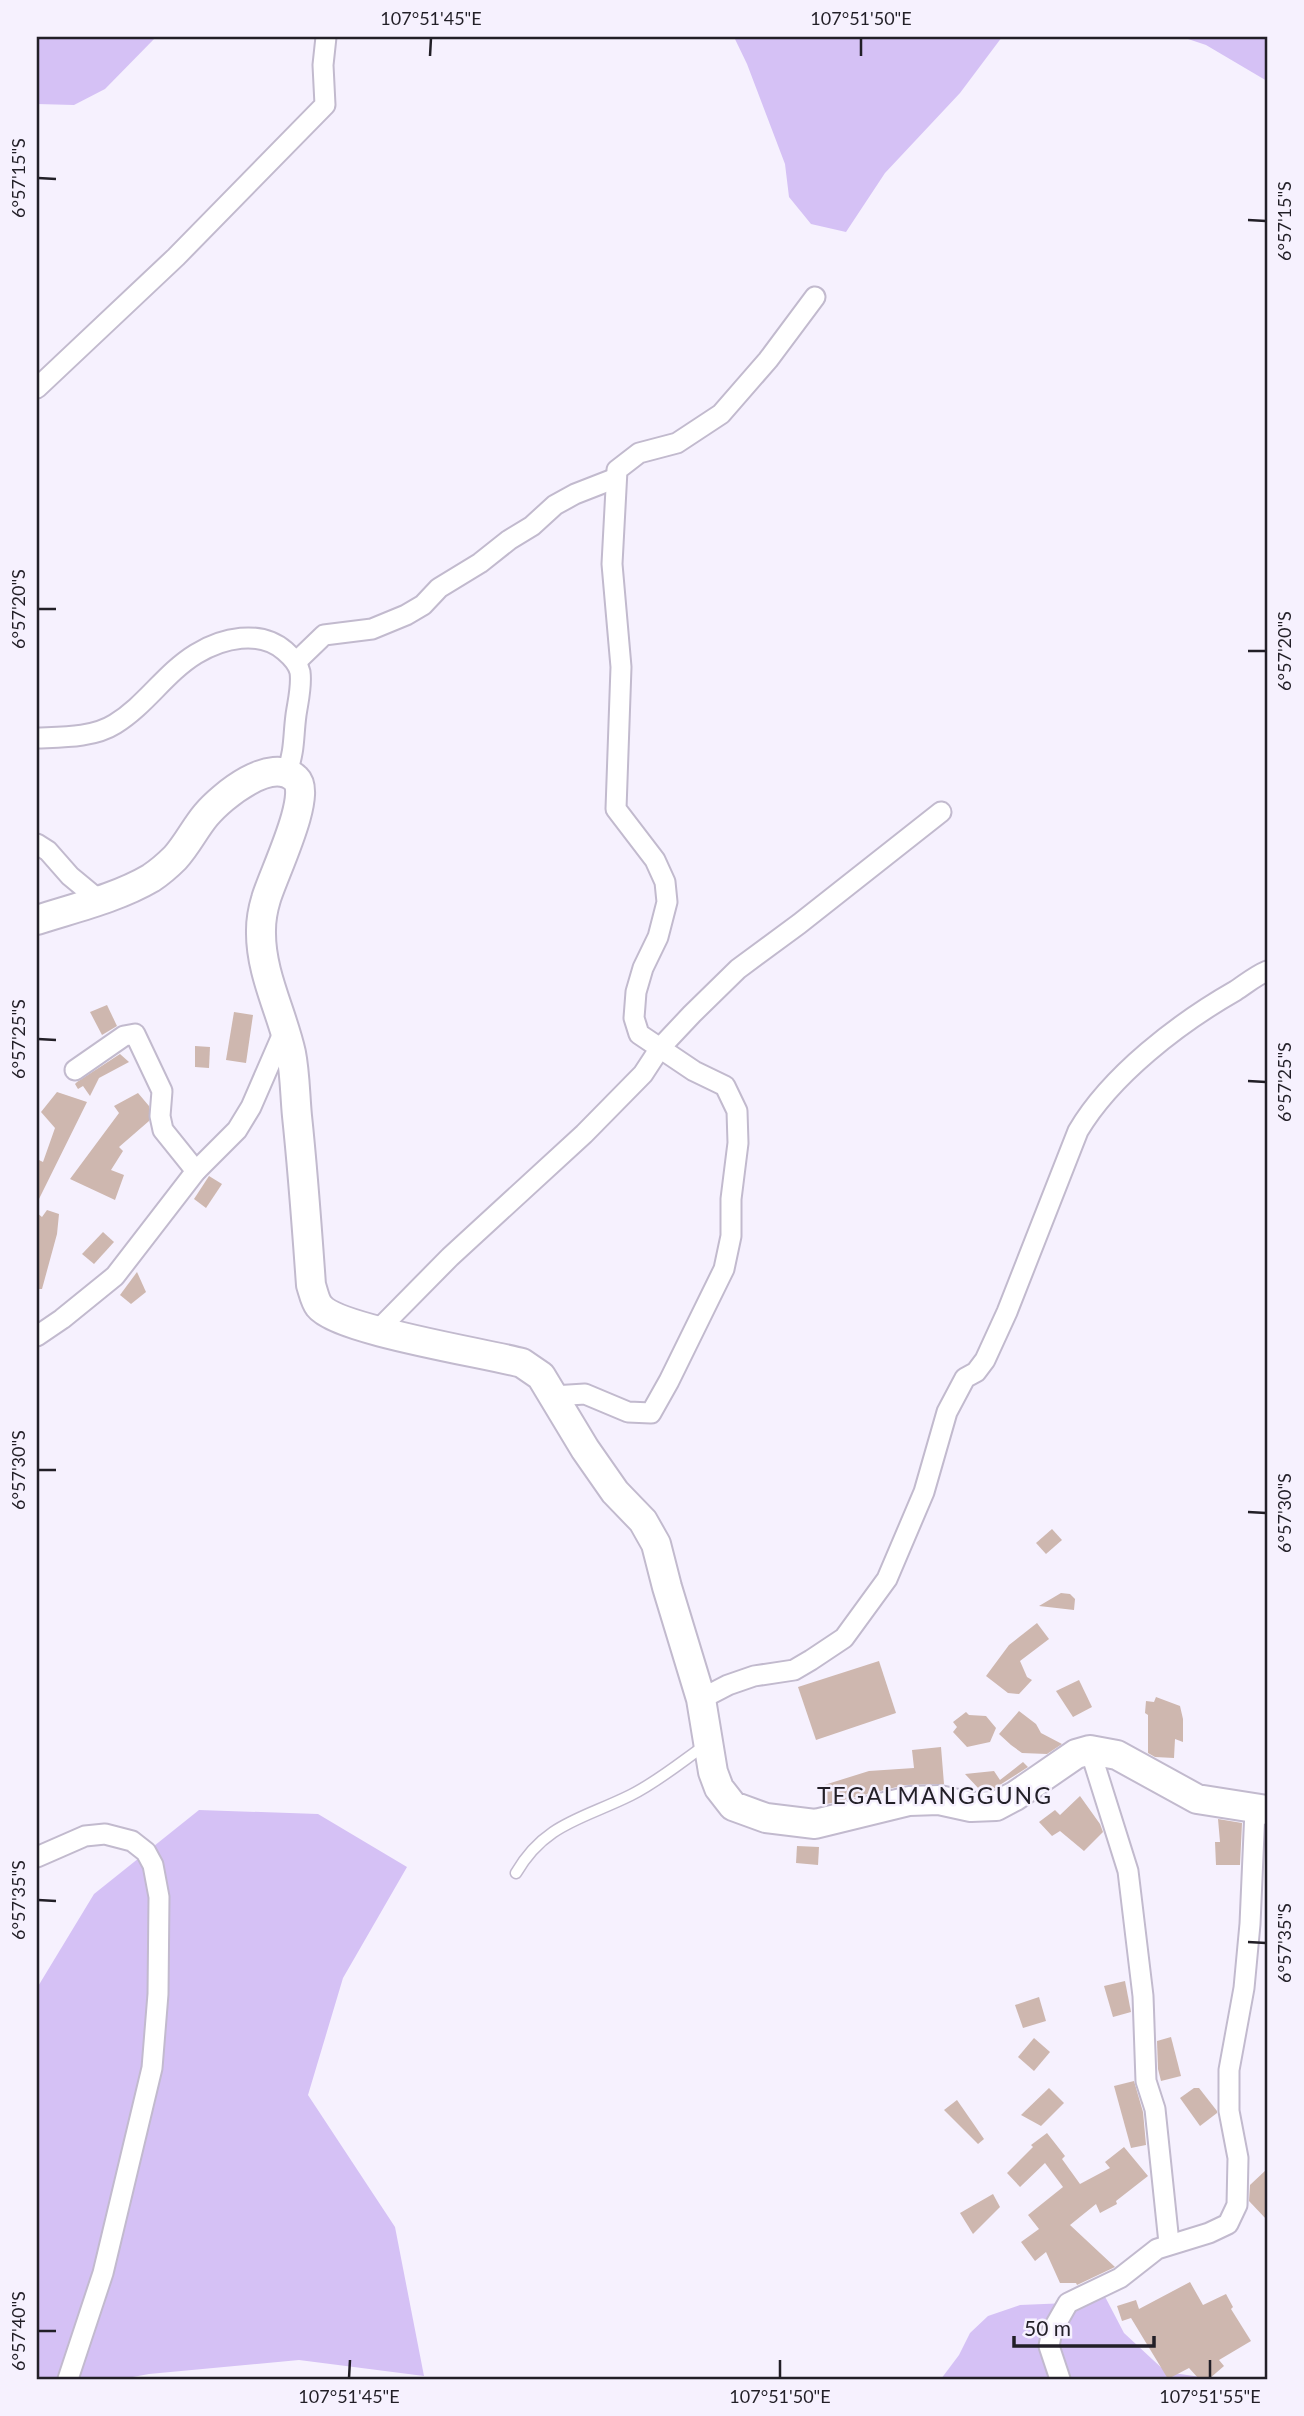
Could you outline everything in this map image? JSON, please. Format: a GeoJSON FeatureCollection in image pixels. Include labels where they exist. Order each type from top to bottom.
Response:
{"type":"FeatureCollection","features":[{"type":"Feature","properties":{"kind":"street"},"geometry":{"type":"LineString","coordinates":[[37,388],[176,257],[325,105],[323,65],[326,37]]}},
{"type":"Feature","properties":{"kind":"street"},"geometry":{"type":"LineString","coordinates":[[553,1396],[585,1394],[628,1412],[651,1413],[670,1381],[724,1269],[731,1236],[731,1199],[738,1143],[737,1111],[725,1086],[694,1071],[639,1034],[635,1018],[636,992],[664,919],[667,902],[665,882],[654,860],[616,809],[621,667],[612,564],[617,470],[639,453],[677,443],[721,414],[768,360],[816,297]]}},
{"type":"Feature","properties":{"kind":"street"},"geometry":{"type":"LineString","coordinates":[[296,662],[324,635],[372,629],[406,615],[423,605],[439,588],[532,526],[555,505],[617,478]]}},
{"type":"Feature","properties":{"kind":"street"},"geometry":{"type":"LineString","coordinates":[[37,738],[90,733],[114,725],[147,698],[179,665],[198,652],[220,642],[240,638],[263,639],[277,644],[296,662],[300,672],[295,750],[287,772]]}},
{"type":"Feature","properties":{"kind":"street"},"geometry":{"type":"LineString","coordinates":[[37,920],[99,900],[147,880],[177,855],[207,814],[229,793],[250,780],[268,773],[287,772],[300,784],[301,794],[295,820],[266,898],[261,923],[261,946],[291,1053],[311,1285],[319,1306],[333,1317],[377,1331],[522,1363],[541,1376],[593,1460],[615,1492],[643,1521],[656,1544],[701,1699],[713,1772],[719,1788],[733,1806],[766,1818],[815,1824],[909,1801],[939,1800],[971,1807],[996,1806],[1076,1754],[1090,1750],[1117,1755],[1197,1799],[1261,1810],[1244,1988],[1229,2070],[1229,2111],[1238,2158],[1237,2205],[1228,2224],[1209,2233],[1157,2249],[1120,2278],[1068,2303],[1052,2331],[1049,2346],[1060,2379]]}},
{"type":"Feature","properties":{"kind":"street"},"geometry":{"type":"LineString","coordinates":[[377,1331],[450,1257],[584,1134],[643,1074],[660,1048],[738,969],[941,812]]}},
{"type":"Feature","properties":{"kind":"street"},"geometry":{"type":"LineString","coordinates":[[37,844],[48,851],[70,876],[99,900]]}},
{"type":"Feature","properties":{"kind":"street"},"geometry":{"type":"LineString","coordinates":[[701,1699],[754,1676],[794,1670],[844,1639],[887,1579],[924,1492],[947,1412],[965,1378],[975,1372],[985,1360],[1017,1288],[1073,1142],[1089,1112],[1144,1056],[1213,1003],[1267,971]]}},
{"type":"Feature","properties":{"kind":"street"},"geometry":{"type":"LineString","coordinates":[[37,1336],[115,1276],[196,1171],[237,1130],[251,1107],[284,1031]]}},
{"type":"Feature","properties":{"kind":"street"},"geometry":{"type":"LineString","coordinates":[[75,1070],[124,1036],[135,1034],[162,1091],[160,1116],[163,1130],[196,1171]]}},
{"type":"Feature","properties":{"kind":"street"},"geometry":{"type":"LineString","coordinates":[[1090,1750],[1128,1871],[1143,1996],[1146,2081],[1155,2109],[1169,2244]]}},
{"type":"Feature","properties":{"kind":"street"},"geometry":{"type":"LineString","coordinates":[[37,1857],[85,1836],[105,1834],[132,1841],[146,1852],[153,1864],[159,1897],[158,1994],[152,2068],[103,2273],[68,2379]]}},
{"type":"Feature","properties":{"kind":"lane"},"geometry":{"type":"LineString","coordinates":[[516,1873],[528,1853],[554,1830],[633,1794],[707,1743]]}},
{"type":"Feature","properties":{"kind":"shaded area"},"geometry":{"type":"Polygon","coordinates":[[[37,37],[156,37],[105,89],[74,105],[37,104],[37,37]]]}},
{"type":"Feature","properties":{"kind":"shaded area"},"geometry":{"type":"Polygon","coordinates":[[[734,37],[1002,37],[960,93],[885,173],[846,232],[811,224],[789,197],[785,164],[734,37]]]}},
{"type":"Feature","properties":{"kind":"shaded area"},"geometry":{"type":"Polygon","coordinates":[[[1182,37],[1267,37],[1267,81],[1206,45],[1182,37]]]}},
{"type":"Feature","properties":{"kind":"shaded area"},"geometry":{"type":"Polygon","coordinates":[[[199,1810],[318,1814],[407,1867],[343,1978],[308,2095],[395,2227],[424,2376],[299,2360],[122,2379],[37,2379],[37,1988],[94,1894],[199,1810]]]}},
{"type":"Feature","properties":{"kind":"shaded area"},"geometry":{"type":"Polygon","coordinates":[[[1101,2289],[1124,2333],[1166,2372],[1215,2379],[941,2379],[959,2355],[970,2333],[988,2316],[1020,2305],[1068,2303],[1101,2289]]]}},
{"type":"Feature","properties":{"kind":"building"},"geometry":{"type":"Polygon","coordinates":[[[107,1005],[117,1026],[102,1035],[90,1012],[107,1005]]]}},
{"type":"Feature","properties":{"kind":"building"},"geometry":{"type":"Polygon","coordinates":[[[234,1012],[253,1015],[246,1063],[226,1060],[234,1012]]]}},
{"type":"Feature","properties":{"kind":"building"},"geometry":{"type":"Polygon","coordinates":[[[195,1046],[210,1047],[209,1068],[195,1067],[195,1046]]]}},
{"type":"Feature","properties":{"kind":"building"},"geometry":{"type":"Polygon","coordinates":[[[120,1054],[129,1062],[99,1078],[90,1096],[83,1086],[78,1089],[75,1084],[77,1082],[120,1054]]]}},
{"type":"Feature","properties":{"kind":"building"},"geometry":{"type":"Polygon","coordinates":[[[57,1092],[87,1102],[37,1203],[37,1159],[43,1162],[55,1128],[41,1112],[57,1092]]]}},
{"type":"Feature","properties":{"kind":"building"},"geometry":{"type":"Polygon","coordinates":[[[138,1093],[149,1106],[149,1121],[119,1147],[123,1151],[111,1170],[124,1175],[115,1200],[70,1179],[119,1113],[114,1106],[138,1093]]]}},
{"type":"Feature","properties":{"kind":"building"},"geometry":{"type":"Polygon","coordinates":[[[209,1176],[222,1184],[206,1208],[194,1199],[209,1176]]]}},
{"type":"Feature","properties":{"kind":"building"},"geometry":{"type":"Polygon","coordinates":[[[47,1210],[59,1214],[57,1234],[42,1289],[37,1289],[37,1213],[42,1217],[47,1210]]]}},
{"type":"Feature","properties":{"kind":"building"},"geometry":{"type":"Polygon","coordinates":[[[103,1232],[114,1242],[94,1264],[82,1254],[103,1232]]]}},
{"type":"Feature","properties":{"kind":"building"},"geometry":{"type":"Polygon","coordinates":[[[137,1272],[146,1292],[131,1304],[120,1295],[137,1272]]]}},
{"type":"Feature","properties":{"kind":"building"},"geometry":{"type":"Polygon","coordinates":[[[1052,1529],[1062,1540],[1046,1554],[1036,1543],[1052,1529]]]}},
{"type":"Feature","properties":{"kind":"building"},"geometry":{"type":"Polygon","coordinates":[[[1061,1593],[1070,1594],[1075,1599],[1074,1610],[1039,1606],[1061,1593]]]}},
{"type":"Feature","properties":{"kind":"building"},"geometry":{"type":"Polygon","coordinates":[[[1037,1623],[1049,1639],[1020,1661],[1027,1677],[1032,1680],[1019,1694],[1008,1693],[986,1676],[1009,1645],[1037,1623]]]}},
{"type":"Feature","properties":{"kind":"building"},"geometry":{"type":"Polygon","coordinates":[[[879,1661],[896,1713],[816,1740],[798,1687],[879,1661]]]}},
{"type":"Feature","properties":{"kind":"building"},"geometry":{"type":"Polygon","coordinates":[[[1079,1680],[1092,1707],[1073,1717],[1056,1691],[1079,1680]]]}},
{"type":"Feature","properties":{"kind":"building"},"geometry":{"type":"Polygon","coordinates":[[[1156,1697],[1180,1706],[1183,1742],[1175,1739],[1174,1758],[1155,1757],[1148,1753],[1146,1701],[1154,1702],[1156,1697]]]}},
{"type":"Feature","properties":{"kind":"building"},"geometry":{"type":"Polygon","coordinates":[[[1019,1711],[1036,1724],[1041,1733],[1062,1744],[1047,1754],[1022,1753],[1011,1745],[999,1734],[1019,1711]]]}},
{"type":"Feature","properties":{"kind":"building"},"geometry":{"type":"Polygon","coordinates":[[[966,1712],[969,1715],[986,1716],[996,1728],[990,1742],[967,1747],[953,1732],[957,1727],[953,1722],[966,1712]]]}},
{"type":"Feature","properties":{"kind":"building"},"geometry":{"type":"Polygon","coordinates":[[[941,1747],[944,1784],[905,1785],[827,1804],[821,1786],[869,1771],[914,1768],[912,1750],[941,1747]]]}},
{"type":"Feature","properties":{"kind":"building"},"geometry":{"type":"Polygon","coordinates":[[[1023,1762],[1028,1767],[992,1790],[980,1790],[965,1774],[994,1771],[1000,1780],[1023,1762]]]}},
{"type":"Feature","properties":{"kind":"building"},"geometry":{"type":"Polygon","coordinates":[[[1080,1796],[1103,1832],[1084,1851],[1060,1831],[1052,1836],[1039,1822],[1055,1810],[1060,1815],[1080,1796]]]}},
{"type":"Feature","properties":{"kind":"building"},"geometry":{"type":"Polygon","coordinates":[[[1218,1819],[1242,1823],[1240,1865],[1216,1865],[1215,1842],[1220,1842],[1218,1819]]]}},
{"type":"Feature","properties":{"kind":"building"},"geometry":{"type":"Polygon","coordinates":[[[797,1846],[819,1847],[818,1865],[796,1863],[797,1846]]]}},
{"type":"Feature","properties":{"kind":"building"},"geometry":{"type":"Polygon","coordinates":[[[1125,1981],[1131,2012],[1113,2017],[1104,1986],[1125,1981]]]}},
{"type":"Feature","properties":{"kind":"building"},"geometry":{"type":"Polygon","coordinates":[[[1039,1997],[1046,2021],[1023,2028],[1015,2005],[1039,1997]]]}},
{"type":"Feature","properties":{"kind":"building"},"geometry":{"type":"Polygon","coordinates":[[[1171,2037],[1181,2076],[1161,2081],[1157,2041],[1171,2037]]]}},
{"type":"Feature","properties":{"kind":"building"},"geometry":{"type":"Polygon","coordinates":[[[1034,2038],[1050,2052],[1034,2071],[1018,2057],[1034,2038]]]}},
{"type":"Feature","properties":{"kind":"building"},"geometry":{"type":"Polygon","coordinates":[[[1134,2081],[1143,2112],[1146,2145],[1131,2148],[1114,2086],[1134,2081]]]}},
{"type":"Feature","properties":{"kind":"building"},"geometry":{"type":"Polygon","coordinates":[[[1049,2088],[1064,2103],[1041,2126],[1021,2115],[1049,2088]]]}},
{"type":"Feature","properties":{"kind":"building"},"geometry":{"type":"Polygon","coordinates":[[[1194,2088],[1199,2088],[1217,2111],[1200,2126],[1180,2098],[1194,2088]]]}},
{"type":"Feature","properties":{"kind":"building"},"geometry":{"type":"Polygon","coordinates":[[[957,2100],[984,2139],[978,2144],[944,2110],[957,2100]]]}},
{"type":"Feature","properties":{"kind":"building"},"geometry":{"type":"Polygon","coordinates":[[[1047,2133],[1065,2156],[1062,2159],[1080,2184],[1110,2168],[1105,2162],[1124,2147],[1148,2176],[1116,2201],[1117,2204],[1100,2213],[1096,2204],[1070,2225],[1115,2267],[1077,2285],[1060,2283],[1046,2252],[1035,2261],[1021,2242],[1039,2229],[1028,2215],[1063,2187],[1045,2163],[1020,2187],[1007,2173],[1033,2147],[1031,2145],[1047,2133]]]}},
{"type":"Feature","properties":{"kind":"building"},"geometry":{"type":"Polygon","coordinates":[[[1267,2169],[1267,2220],[1249,2201],[1250,2185],[1267,2169]]]}},
{"type":"Feature","properties":{"kind":"building"},"geometry":{"type":"Polygon","coordinates":[[[993,2194],[1000,2207],[973,2234],[960,2213],[993,2194]]]}},
{"type":"Feature","properties":{"kind":"building"},"geometry":{"type":"Polygon","coordinates":[[[1190,2282],[1203,2305],[1226,2294],[1233,2307],[1231,2309],[1251,2341],[1219,2360],[1224,2366],[1209,2379],[1199,2379],[1189,2368],[1168,2379],[1131,2318],[1122,2321],[1117,2306],[1136,2300],[1139,2309],[1190,2282]]]}},
{"type":"Feature","properties":{"kind":"district","name":"TEGALMANGGUNG"},"geometry":{"type":"Point","coordinates":[935,1796]}}]}
